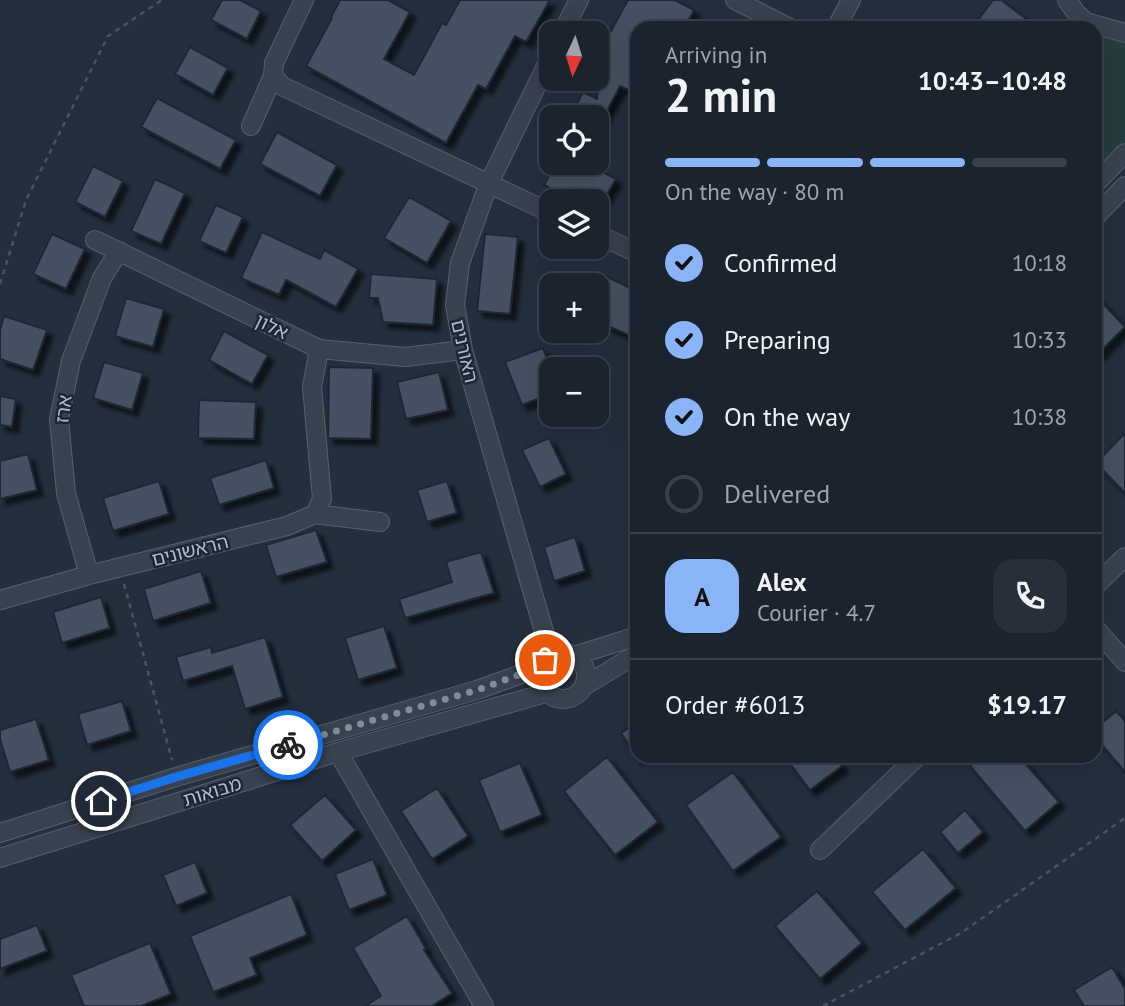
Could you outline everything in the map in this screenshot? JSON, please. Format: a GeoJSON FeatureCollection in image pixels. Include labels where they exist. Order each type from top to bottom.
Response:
{"type":"FeatureCollection","features":[{"type":"Feature","properties":{"kind":"street"},"geometry":{"type":"LineString","coordinates":[[251,126],[273,76],[274,63],[304,0]]}},
{"type":"Feature","properties":{"kind":"street"},"geometry":{"type":"LineString","coordinates":[[568,21],[579,0]]}},
{"type":"Feature","properties":{"kind":"street"},"geometry":{"type":"LineString","coordinates":[[735,0],[776,21]]}},
{"type":"Feature","properties":{"kind":"street"},"geometry":{"type":"LineString","coordinates":[[840,21],[851,0]]}},
{"type":"Feature","properties":{"kind":"street"},"geometry":{"type":"LineString","coordinates":[[1068,0],[1081,21]]}},
{"type":"Feature","properties":{"kind":"street"},"geometry":{"type":"LineString","coordinates":[[1102,29],[1125,33]]}},
{"type":"Feature","properties":{"kind":"street"},"geometry":{"type":"LineString","coordinates":[[273,76],[282,86],[539,207]]}},
{"type":"Feature","properties":{"kind":"street","name":"האורנים"},"geometry":{"type":"LineString","coordinates":[[539,81],[489,183],[460,263],[455,305],[463,350],[546,661]]}},
{"type":"Feature","properties":{"kind":"street"},"geometry":{"type":"LineString","coordinates":[[1102,177],[1125,153]]}},
{"type":"Feature","properties":{"kind":"street"},"geometry":{"type":"LineString","coordinates":[[1102,210],[1125,186]]}},
{"type":"Feature","properties":{"kind":"street","name":"אלון"},"geometry":{"type":"LineString","coordinates":[[95,240],[319,349],[405,357],[463,350]]}},
{"type":"Feature","properties":{"kind":"street"},"geometry":{"type":"LineString","coordinates":[[609,240],[630,250]]}},
{"type":"Feature","properties":{"kind":"street","name":"ארז"},"geometry":{"type":"LineString","coordinates":[[89,575],[66,493],[59,419],[71,360],[102,278],[119,251]]}},
{"type":"Feature","properties":{"kind":"street"},"geometry":{"type":"LineString","coordinates":[[315,514],[322,499],[312,387],[319,349]]}},
{"type":"Feature","properties":{"kind":"street","name":"הראשונים"},"geometry":{"type":"LineString","coordinates":[[0,600],[119,567],[287,526],[315,514],[380,522]]}},
{"type":"Feature","properties":{"kind":"street"},"geometry":{"type":"LineString","coordinates":[[1102,579],[1125,557]]}},
{"type":"Feature","properties":{"kind":"street"},"geometry":{"type":"LineString","coordinates":[[1102,636],[1125,662]]}},
{"type":"Feature","properties":{"kind":"street"},"geometry":{"type":"LineString","coordinates":[[574,656],[630,637]]}},
{"type":"Feature","properties":{"kind":"street"},"geometry":{"type":"LineString","coordinates":[[584,686],[586,672],[580,660],[574,656],[567,653],[546,661],[539,680],[546,693],[559,699],[567,699],[630,658]]}},
{"type":"Feature","properties":{"kind":"street","name":"מבואות"},"geometry":{"type":"LineString","coordinates":[[0,833],[176,777],[477,690],[546,661]]}},
{"type":"Feature","properties":{"kind":"street","name":"מבואות"},"geometry":{"type":"LineString","coordinates":[[0,858],[338,752],[546,693]]}},
{"type":"Feature","properties":{"kind":"street"},"geometry":{"type":"LineString","coordinates":[[338,752],[484,1006]]}},
{"type":"Feature","properties":{"kind":"street"},"geometry":{"type":"LineString","coordinates":[[820,850],[911,763]]}},
{"type":"Feature","properties":{"kind":"path"},"geometry":{"type":"LineString","coordinates":[[0,284],[26,201],[108,36],[162,0]]}},
{"type":"Feature","properties":{"kind":"path"},"geometry":{"type":"LineString","coordinates":[[119,567],[176,777]]}},
{"type":"Feature","properties":{"kind":"path"},"geometry":{"type":"LineString","coordinates":[[823,1006],[961,933],[1125,818]]}},
{"type":"Feature","properties":{"kind":"green space"},"geometry":{"type":"Polygon","coordinates":[[[1102,29],[1125,33],[1125,153],[1102,177],[1102,29]]]}},
{"type":"Feature","properties":{"kind":"building"},"geometry":{"type":"Polygon","coordinates":[[[222,0],[240,0],[261,11],[247,39],[211,20],[222,0]]]}},
{"type":"Feature","properties":{"kind":"building"},"geometry":{"type":"Polygon","coordinates":[[[340,0],[388,0],[410,12],[384,59],[414,75],[442,23],[446,25],[460,0],[550,0],[526,42],[515,36],[486,89],[478,85],[446,143],[306,66],[340,0]]]}},
{"type":"Feature","properties":{"kind":"building"},"geometry":{"type":"Polygon","coordinates":[[[628,0],[675,0],[694,10],[688,21],[630,21],[628,90],[620,86],[609,107],[576,105],[583,92],[597,99],[597,91],[609,91],[609,30],[611,31],[628,0]]]}},
{"type":"Feature","properties":{"kind":"building"},"geometry":{"type":"Polygon","coordinates":[[[993,0],[1001,0],[1029,21],[977,21],[993,0]]]}},
{"type":"Feature","properties":{"kind":"building"},"geometry":{"type":"Polygon","coordinates":[[[190,47],[228,68],[213,95],[175,74],[190,47]]]}},
{"type":"Feature","properties":{"kind":"building"},"geometry":{"type":"Polygon","coordinates":[[[157,98],[236,140],[220,169],[141,127],[157,98]]]}},
{"type":"Feature","properties":{"kind":"building"},"geometry":{"type":"Polygon","coordinates":[[[277,132],[337,165],[320,196],[260,164],[277,132]]]}},
{"type":"Feature","properties":{"kind":"building"},"geometry":{"type":"Polygon","coordinates":[[[93,166],[123,181],[105,217],[75,202],[93,166]]]}},
{"type":"Feature","properties":{"kind":"building"},"geometry":{"type":"Polygon","coordinates":[[[550,175],[608,175],[616,179],[609,191],[552,189],[544,185],[550,175]]]}},
{"type":"Feature","properties":{"kind":"building"},"geometry":{"type":"Polygon","coordinates":[[[155,179],[185,193],[161,244],[131,231],[155,179]]]}},
{"type":"Feature","properties":{"kind":"building"},"geometry":{"type":"Polygon","coordinates":[[[409,197],[451,221],[427,263],[384,238],[409,197]]]}},
{"type":"Feature","properties":{"kind":"building"},"geometry":{"type":"Polygon","coordinates":[[[216,205],[243,217],[226,253],[199,241],[216,205]]]}},
{"type":"Feature","properties":{"kind":"building"},"geometry":{"type":"Polygon","coordinates":[[[262,232],[320,259],[324,250],[358,269],[336,307],[286,280],[279,295],[241,278],[262,232]]]}},
{"type":"Feature","properties":{"kind":"building"},"geometry":{"type":"Polygon","coordinates":[[[52,234],[85,249],[66,289],[33,274],[52,234]]]}},
{"type":"Feature","properties":{"kind":"building"},"geometry":{"type":"Polygon","coordinates":[[[485,234],[518,237],[510,314],[477,311],[485,234]]]}},
{"type":"Feature","properties":{"kind":"building"},"geometry":{"type":"Polygon","coordinates":[[[371,274],[437,279],[433,325],[383,322],[378,298],[369,298],[371,274]]]}},
{"type":"Feature","properties":{"kind":"building"},"geometry":{"type":"Polygon","coordinates":[[[609,278],[630,288],[630,336],[609,326],[609,278]]]}},
{"type":"Feature","properties":{"kind":"building"},"geometry":{"type":"Polygon","coordinates":[[[126,298],[164,309],[153,347],[115,336],[126,298]]]}},
{"type":"Feature","properties":{"kind":"building"},"geometry":{"type":"Polygon","coordinates":[[[1102,302],[1125,327],[1102,350],[1102,302]]]}},
{"type":"Feature","properties":{"kind":"building"},"geometry":{"type":"Polygon","coordinates":[[[4,316],[47,330],[33,370],[0,359],[0,330],[4,316]]]}},
{"type":"Feature","properties":{"kind":"building"},"geometry":{"type":"Polygon","coordinates":[[[224,331],[268,355],[252,384],[209,360],[224,331]]]}},
{"type":"Feature","properties":{"kind":"building"},"geometry":{"type":"Polygon","coordinates":[[[543,348],[546,357],[539,357],[539,399],[522,405],[505,362],[543,348]]]}},
{"type":"Feature","properties":{"kind":"building"},"geometry":{"type":"Polygon","coordinates":[[[104,362],[143,373],[132,410],[93,398],[104,362]]]}},
{"type":"Feature","properties":{"kind":"building"},"geometry":{"type":"Polygon","coordinates":[[[329,367],[373,368],[371,439],[328,438],[329,367]]]}},
{"type":"Feature","properties":{"kind":"building"},"geometry":{"type":"Polygon","coordinates":[[[439,372],[448,410],[406,419],[397,382],[439,372]]]}},
{"type":"Feature","properties":{"kind":"building"},"geometry":{"type":"Polygon","coordinates":[[[0,396],[16,399],[12,427],[0,425],[0,396]]]}},
{"type":"Feature","properties":{"kind":"building"},"geometry":{"type":"Polygon","coordinates":[[[199,400],[256,402],[254,439],[198,438],[199,400]]]}},
{"type":"Feature","properties":{"kind":"building"},"geometry":{"type":"Polygon","coordinates":[[[1125,433],[1125,493],[1102,469],[1102,457],[1125,433]]]}},
{"type":"Feature","properties":{"kind":"building"},"geometry":{"type":"Polygon","coordinates":[[[549,438],[566,474],[540,487],[522,450],[549,438]]]}},
{"type":"Feature","properties":{"kind":"building"},"geometry":{"type":"Polygon","coordinates":[[[28,454],[37,490],[0,499],[0,461],[28,454]]]}},
{"type":"Feature","properties":{"kind":"building"},"geometry":{"type":"Polygon","coordinates":[[[266,460],[274,488],[219,505],[210,478],[266,460]]]}},
{"type":"Feature","properties":{"kind":"building"},"geometry":{"type":"Polygon","coordinates":[[[159,481],[169,514],[113,531],[103,498],[159,481]]]}},
{"type":"Feature","properties":{"kind":"building"},"geometry":{"type":"Polygon","coordinates":[[[447,481],[457,513],[427,522],[417,490],[447,481]]]}},
{"type":"Feature","properties":{"kind":"building"},"geometry":{"type":"Polygon","coordinates":[[[316,530],[327,562],[276,577],[266,545],[316,530]]]}},
{"type":"Feature","properties":{"kind":"building"},"geometry":{"type":"Polygon","coordinates":[[[575,537],[585,571],[554,581],[544,547],[575,537]]]}},
{"type":"Feature","properties":{"kind":"building"},"geometry":{"type":"Polygon","coordinates":[[[481,552],[494,593],[405,618],[399,599],[452,582],[446,562],[481,552]]]}},
{"type":"Feature","properties":{"kind":"building"},"geometry":{"type":"Polygon","coordinates":[[[201,571],[211,603],[153,621],[144,589],[201,571]]]}},
{"type":"Feature","properties":{"kind":"building"},"geometry":{"type":"Polygon","coordinates":[[[101,597],[110,628],[62,643],[53,612],[101,597]]]}},
{"type":"Feature","properties":{"kind":"building"},"geometry":{"type":"Polygon","coordinates":[[[384,626],[397,668],[358,680],[345,638],[384,626]]]}},
{"type":"Feature","properties":{"kind":"building"},"geometry":{"type":"Polygon","coordinates":[[[265,637],[283,697],[245,709],[232,666],[183,681],[176,657],[211,647],[212,653],[265,637]]]}},
{"type":"Feature","properties":{"kind":"building"},"geometry":{"type":"Polygon","coordinates":[[[122,701],[131,731],[87,745],[78,714],[122,701]]]}},
{"type":"Feature","properties":{"kind":"building"},"geometry":{"type":"Polygon","coordinates":[[[1116,711],[1125,721],[1125,772],[1102,745],[1102,723],[1116,711]]]}},
{"type":"Feature","properties":{"kind":"building"},"geometry":{"type":"Polygon","coordinates":[[[36,719],[49,760],[10,772],[0,730],[36,719]]]}},
{"type":"Feature","properties":{"kind":"building"},"geometry":{"type":"Polygon","coordinates":[[[630,727],[630,746],[621,733],[630,727]]]}},
{"type":"Feature","properties":{"kind":"building"},"geometry":{"type":"Polygon","coordinates":[[[607,757],[658,822],[615,855],[564,791],[607,757]]]}},
{"type":"Feature","properties":{"kind":"building"},"geometry":{"type":"Polygon","coordinates":[[[520,763],[542,815],[500,832],[479,780],[520,763]]]}},
{"type":"Feature","properties":{"kind":"building"},"geometry":{"type":"Polygon","coordinates":[[[790,763],[840,763],[842,766],[810,790],[790,763]]]}},
{"type":"Feature","properties":{"kind":"building"},"geometry":{"type":"Polygon","coordinates":[[[974,763],[1025,763],[1059,802],[1025,831],[970,766],[974,763]]]}},
{"type":"Feature","properties":{"kind":"building"},"geometry":{"type":"Polygon","coordinates":[[[733,772],[781,837],[733,871],[686,805],[733,772]]]}},
{"type":"Feature","properties":{"kind":"building"},"geometry":{"type":"Polygon","coordinates":[[[437,788],[468,836],[432,859],[401,811],[437,788]]]}},
{"type":"Feature","properties":{"kind":"building"},"geometry":{"type":"Polygon","coordinates":[[[325,795],[356,830],[322,861],[290,825],[325,795]]]}},
{"type":"Feature","properties":{"kind":"building"},"geometry":{"type":"Polygon","coordinates":[[[965,810],[983,832],[958,853],[940,832],[965,810]]]}},
{"type":"Feature","properties":{"kind":"building"},"geometry":{"type":"Polygon","coordinates":[[[923,849],[956,888],[905,930],[872,892],[923,849]]]}},
{"type":"Feature","properties":{"kind":"building"},"geometry":{"type":"Polygon","coordinates":[[[373,859],[387,895],[349,910],[335,874],[373,859]]]}},
{"type":"Feature","properties":{"kind":"building"},"geometry":{"type":"Polygon","coordinates":[[[195,862],[207,893],[176,906],[163,875],[195,862]]]}},
{"type":"Feature","properties":{"kind":"building"},"geometry":{"type":"Polygon","coordinates":[[[817,891],[862,943],[820,979],[775,926],[817,891]]]}},
{"type":"Feature","properties":{"kind":"building"},"geometry":{"type":"Polygon","coordinates":[[[291,894],[307,935],[250,958],[257,975],[213,992],[190,936],[291,894]]]}},
{"type":"Feature","properties":{"kind":"building"},"geometry":{"type":"Polygon","coordinates":[[[407,916],[426,949],[424,950],[452,993],[432,1006],[365,1006],[381,996],[353,948],[407,916]]]}},
{"type":"Feature","properties":{"kind":"building"},"geometry":{"type":"Polygon","coordinates":[[[37,925],[47,951],[0,969],[0,939],[37,925]]]}},
{"type":"Feature","properties":{"kind":"building"},"geometry":{"type":"Polygon","coordinates":[[[150,943],[171,994],[141,1006],[84,1006],[71,975],[150,943]]]}},
{"type":"Feature","properties":{"kind":"building"},"geometry":{"type":"Polygon","coordinates":[[[1112,967],[1125,989],[1125,1006],[1084,1006],[1074,990],[1112,967]]]}},
{"type":"Feature","properties":{"kind":"way so far"},"geometry":{"type":"LineString","coordinates":[[288,745],[477,690],[541,667],[545,660]]}},
{"type":"Feature","properties":{"kind":"route"},"geometry":{"type":"LineString","coordinates":[[101,801],[288,745]]}}]}
